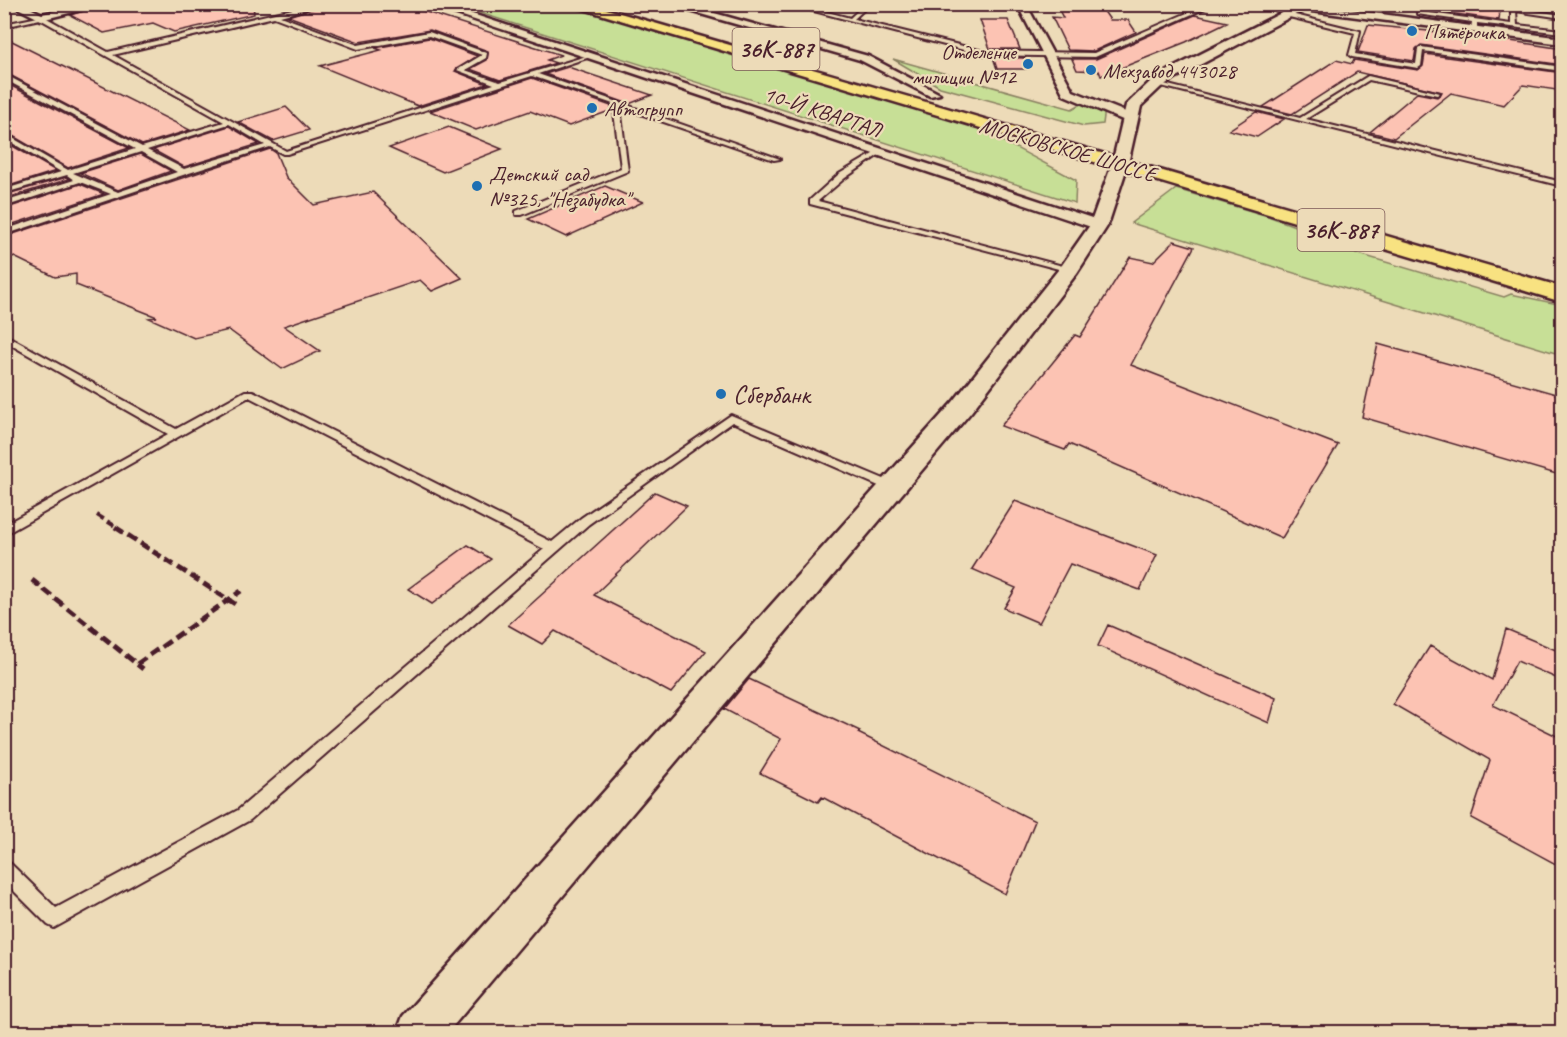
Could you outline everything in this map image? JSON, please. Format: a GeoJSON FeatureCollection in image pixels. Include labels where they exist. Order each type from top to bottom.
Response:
{"type":"FeatureCollection","features":[{"type":"Feature","properties":{"kind":"main road","name":"МОСКОВСКОЕ ШОССЕ"},"geometry":{"type":"LineString","coordinates":[[573,4],[1122,156],[1563,273]]}},
{"type":"Feature","properties":{"kind":"main road","name":"МОСКОВСКОЕ ШОССЕ"},"geometry":{"type":"LineString","coordinates":[[619,4],[934,94],[1122,156],[1563,295]]}},
{"type":"Feature","properties":{"kind":"street"},"geometry":{"type":"LineString","coordinates":[[20,5],[41,16],[101,4]]}},
{"type":"Feature","properties":{"kind":"street","name":"10-Й КВАРТАЛ"},"geometry":{"type":"LineString","coordinates":[[431,4],[1099,225]]}},
{"type":"Feature","properties":{"kind":"street"},"geometry":{"type":"LineString","coordinates":[[670,4],[864,58],[934,94]]}},
{"type":"Feature","properties":{"kind":"street"},"geometry":{"type":"LineString","coordinates":[[1021,4],[1068,93],[1130,117]]}},
{"type":"Feature","properties":{"kind":"street"},"geometry":{"type":"LineString","coordinates":[[419,1032],[962,407],[1070,269],[1099,225],[1122,156],[1134,105],[1156,84],[1307,6],[1474,25],[1563,41]]}},
{"type":"Feature","properties":{"kind":"lane"},"geometry":{"type":"LineString","coordinates":[[108,54],[323,4]]}},
{"type":"Feature","properties":{"kind":"lane"},"geometry":{"type":"LineString","coordinates":[[789,4],[983,53],[1047,55],[1095,55],[1213,4]]}},
{"type":"Feature","properties":{"kind":"lane"},"geometry":{"type":"LineString","coordinates":[[850,20],[868,4]]}},
{"type":"Feature","properties":{"kind":"lane"},"geometry":{"type":"LineString","coordinates":[[1421,4],[1419,13],[1474,25],[1514,26],[1563,32]]}},
{"type":"Feature","properties":{"kind":"lane"},"geometry":{"type":"LineString","coordinates":[[1499,4],[1514,6],[1514,9],[1563,16]]}},
{"type":"Feature","properties":{"kind":"lane"},"geometry":{"type":"LineString","coordinates":[[1514,9],[1514,26]]}},
{"type":"Feature","properties":{"kind":"lane"},"geometry":{"type":"LineString","coordinates":[[274,15],[358,46],[432,35],[485,54],[484,57],[460,70],[499,84]]}},
{"type":"Feature","properties":{"kind":"lane"},"geometry":{"type":"LineString","coordinates":[[1287,15],[1358,32],[1352,55],[1418,66],[1421,49],[1563,69]]}},
{"type":"Feature","properties":{"kind":"lane"},"geometry":{"type":"LineString","coordinates":[[4,26],[41,16],[285,153],[588,56]]}},
{"type":"Feature","properties":{"kind":"lane"},"geometry":{"type":"LineString","coordinates":[[532,74],[776,159]]}},
{"type":"Feature","properties":{"kind":"lane"},"geometry":{"type":"LineString","coordinates":[[4,76],[183,172]]}},
{"type":"Feature","properties":{"kind":"lane"},"geometry":{"type":"LineString","coordinates":[[1303,118],[1368,78],[1437,93]]}},
{"type":"Feature","properties":{"kind":"lane"},"geometry":{"type":"LineString","coordinates":[[1156,84],[1303,118],[1563,184]]}},
{"type":"Feature","properties":{"kind":"lane"},"geometry":{"type":"LineString","coordinates":[[519,213],[625,169],[616,103]]}},
{"type":"Feature","properties":{"kind":"lane"},"geometry":{"type":"LineString","coordinates":[[6,190],[230,122]]}},
{"type":"Feature","properties":{"kind":"lane"},"geometry":{"type":"LineString","coordinates":[[4,135],[80,180],[115,193]]}},
{"type":"Feature","properties":{"kind":"lane"},"geometry":{"type":"LineString","coordinates":[[4,233],[115,193],[271,145]]}},
{"type":"Feature","properties":{"kind":"lane"},"geometry":{"type":"LineString","coordinates":[[880,152],[842,176],[813,202],[1070,269]]}},
{"type":"Feature","properties":{"kind":"lane"},"geometry":{"type":"LineString","coordinates":[[4,205],[80,180]]}},
{"type":"Feature","properties":{"kind":"lane"},"geometry":{"type":"LineString","coordinates":[[4,337],[175,433]]}},
{"type":"Feature","properties":{"kind":"lane"},"geometry":{"type":"LineString","coordinates":[[4,531],[249,393],[553,548]]}},
{"type":"Feature","properties":{"kind":"lane"},"geometry":{"type":"LineString","coordinates":[[4,869],[54,919],[244,814],[589,517],[730,418],[892,487]]}},
{"type":"Feature","properties":{"kind":"green space"},"geometry":{"type":"Polygon","coordinates":[[[455,5],[574,5],[956,116],[1076,180],[1075,203],[455,5]]]}},
{"type":"Feature","properties":{"kind":"green space"},"geometry":{"type":"Polygon","coordinates":[[[893,59],[1072,109],[1086,101],[1105,108],[1103,124],[1084,126],[940,87],[893,59]]]}},
{"type":"Feature","properties":{"kind":"green space"},"geometry":{"type":"Polygon","coordinates":[[[1176,189],[1268,216],[1319,235],[1318,242],[1504,297],[1511,294],[1562,305],[1562,355],[1131,223],[1176,189]]]}},
{"type":"Feature","properties":{"kind":"building"},"geometry":{"type":"Polygon","coordinates":[[[107,4],[253,4],[254,14],[174,32],[153,23],[104,33],[70,15],[107,4]]]}},
{"type":"Feature","properties":{"kind":"building"},"geometry":{"type":"Polygon","coordinates":[[[327,4],[401,4],[561,55],[547,60],[556,63],[500,80],[470,69],[487,60],[488,51],[430,30],[359,42],[288,16],[327,4]]]}},
{"type":"Feature","properties":{"kind":"building"},"geometry":{"type":"Polygon","coordinates":[[[1056,4],[1099,4],[1110,20],[1128,20],[1136,32],[1094,51],[1068,50],[1052,17],[1063,18],[1056,4]]]}},
{"type":"Feature","properties":{"kind":"building"},"geometry":{"type":"Polygon","coordinates":[[[1444,4],[1500,9],[1499,20],[1442,12],[1444,4]]]}},
{"type":"Feature","properties":{"kind":"building"},"geometry":{"type":"Polygon","coordinates":[[[1195,15],[1227,22],[1186,42],[1101,76],[1099,71],[1077,70],[1072,59],[1096,59],[1195,15]]]}},
{"type":"Feature","properties":{"kind":"building"},"geometry":{"type":"Polygon","coordinates":[[[980,20],[1008,20],[1020,49],[990,49],[980,20]]]}},
{"type":"Feature","properties":{"kind":"building"},"geometry":{"type":"Polygon","coordinates":[[[1368,25],[1438,32],[1439,30],[1563,49],[1563,65],[1421,45],[1416,49],[1414,61],[1358,52],[1368,25]]]}},
{"type":"Feature","properties":{"kind":"building"},"geometry":{"type":"Polygon","coordinates":[[[4,37],[190,130],[142,145],[4,72],[4,37]]]}},
{"type":"Feature","properties":{"kind":"building"},"geometry":{"type":"Polygon","coordinates":[[[429,38],[477,56],[455,71],[487,84],[418,106],[320,66],[381,50],[375,48],[429,38]]]}},
{"type":"Feature","properties":{"kind":"building"},"geometry":{"type":"Polygon","coordinates":[[[1425,54],[1563,73],[1563,91],[1523,85],[1504,105],[1451,93],[1394,138],[1370,132],[1417,93],[1437,97],[1442,92],[1357,72],[1292,114],[1263,107],[1336,60],[1352,64],[1354,60],[1418,70],[1423,66],[1425,54]]]}},
{"type":"Feature","properties":{"kind":"building"},"geometry":{"type":"Polygon","coordinates":[[[993,57],[1024,58],[1028,69],[997,69],[993,57]]]}},
{"type":"Feature","properties":{"kind":"building"},"geometry":{"type":"Polygon","coordinates":[[[568,67],[652,95],[629,104],[545,74],[568,67]]]}},
{"type":"Feature","properties":{"kind":"building"},"geometry":{"type":"Polygon","coordinates":[[[532,78],[611,106],[612,110],[569,126],[530,111],[476,130],[430,111],[532,78]]]}},
{"type":"Feature","properties":{"kind":"building"},"geometry":{"type":"Polygon","coordinates":[[[4,82],[129,148],[68,168],[4,131],[4,82]]]}},
{"type":"Feature","properties":{"kind":"building"},"geometry":{"type":"Polygon","coordinates":[[[286,107],[309,130],[273,141],[238,122],[286,107]]]}},
{"type":"Feature","properties":{"kind":"building"},"geometry":{"type":"Polygon","coordinates":[[[1256,112],[1284,119],[1257,137],[1229,130],[1256,112]]]}},
{"type":"Feature","properties":{"kind":"building"},"geometry":{"type":"Polygon","coordinates":[[[229,126],[259,144],[184,167],[153,150],[229,126]]]}},
{"type":"Feature","properties":{"kind":"building"},"geometry":{"type":"Polygon","coordinates":[[[449,127],[502,149],[443,172],[389,148],[449,127]]]}},
{"type":"Feature","properties":{"kind":"building"},"geometry":{"type":"Polygon","coordinates":[[[4,141],[56,171],[9,186],[4,184],[4,141]]]}},
{"type":"Feature","properties":{"kind":"building"},"geometry":{"type":"Polygon","coordinates":[[[270,149],[276,153],[286,177],[314,205],[373,192],[462,278],[432,291],[420,280],[284,326],[320,351],[282,369],[229,330],[194,338],[149,318],[157,317],[76,285],[76,274],[55,277],[4,252],[4,237],[270,149]]]}},
{"type":"Feature","properties":{"kind":"building"},"geometry":{"type":"Polygon","coordinates":[[[141,154],[171,171],[118,190],[80,173],[141,154]]]}},
{"type":"Feature","properties":{"kind":"building"},"geometry":{"type":"Polygon","coordinates":[[[67,177],[69,179],[4,199],[4,195],[67,177]]]}},
{"type":"Feature","properties":{"kind":"building"},"geometry":{"type":"Polygon","coordinates":[[[80,184],[104,194],[4,227],[4,209],[80,184]]]}},
{"type":"Feature","properties":{"kind":"building"},"geometry":{"type":"Polygon","coordinates":[[[605,186],[643,202],[566,237],[528,219],[605,186]]]}},
{"type":"Feature","properties":{"kind":"building"},"geometry":{"type":"Polygon","coordinates":[[[1174,241],[1194,247],[1131,365],[1338,445],[1282,538],[1069,444],[1065,450],[1001,426],[1075,335],[1080,337],[1130,257],[1153,262],[1174,241]]]}},
{"type":"Feature","properties":{"kind":"building"},"geometry":{"type":"Polygon","coordinates":[[[1378,344],[1563,396],[1563,476],[1362,417],[1378,344]]]}},
{"type":"Feature","properties":{"kind":"building"},"geometry":{"type":"Polygon","coordinates":[[[655,492],[687,506],[594,595],[706,651],[671,693],[555,631],[542,644],[508,625],[655,492]]]}},
{"type":"Feature","properties":{"kind":"building"},"geometry":{"type":"Polygon","coordinates":[[[1015,501],[1157,555],[1140,590],[1070,564],[1039,623],[1004,608],[1016,588],[972,569],[1015,501]]]}},
{"type":"Feature","properties":{"kind":"building"},"geometry":{"type":"Polygon","coordinates":[[[468,545],[491,559],[432,604],[408,589],[468,545]]]}},
{"type":"Feature","properties":{"kind":"building"},"geometry":{"type":"Polygon","coordinates":[[[1108,625],[1276,698],[1269,723],[1098,646],[1108,625]]]}},
{"type":"Feature","properties":{"kind":"building"},"geometry":{"type":"Polygon","coordinates":[[[1506,629],[1563,653],[1563,681],[1517,661],[1493,705],[1563,739],[1563,868],[1471,818],[1490,760],[1393,704],[1430,646],[1492,680],[1506,629]]]}},
{"type":"Feature","properties":{"kind":"building"},"geometry":{"type":"Polygon","coordinates":[[[749,679],[860,731],[858,733],[1035,821],[1005,894],[822,797],[818,802],[760,773],[781,739],[724,709],[749,679]]]}},
{"type":"Feature","properties":{"kind":"railway"},"geometry":{"type":"LineString","coordinates":[[97,515],[118,528]]}},
{"type":"Feature","properties":{"kind":"railway"},"geometry":{"type":"LineString","coordinates":[[115,527],[228,600]]}},
{"type":"Feature","properties":{"kind":"railway"},"geometry":{"type":"LineString","coordinates":[[32,580],[143,669]]}},
{"type":"Feature","properties":{"kind":"railway"},"geometry":{"type":"LineString","coordinates":[[228,600],[241,591]]}},
{"type":"Feature","properties":{"kind":"railway"},"geometry":{"type":"LineString","coordinates":[[137,664],[228,600]]}},
{"type":"Feature","properties":{"kind":"railway"},"geometry":{"type":"LineString","coordinates":[[228,600],[235,604]]}},
{"type":"Feature","properties":{"kind":"place","name":"Пятёрочка"},"geometry":{"type":"Point","coordinates":[1412,31]}},
{"type":"Feature","properties":{"kind":"place","name":"Отделение милиции №12"},"geometry":{"type":"Point","coordinates":[1028,64]}},
{"type":"Feature","properties":{"kind":"place","name":"Мехзавод 443028"},"geometry":{"type":"Point","coordinates":[1091,70]}},
{"type":"Feature","properties":{"kind":"place","name":"Автогрупп"},"geometry":{"type":"Point","coordinates":[592,108]}},
{"type":"Feature","properties":{"kind":"place","name":"Детский сад №325, \"Незабудка\""},"geometry":{"type":"Point","coordinates":[477,186]}},
{"type":"Feature","properties":{"kind":"place","name":"Сбербанк"},"geometry":{"type":"Point","coordinates":[721,394]}}]}
